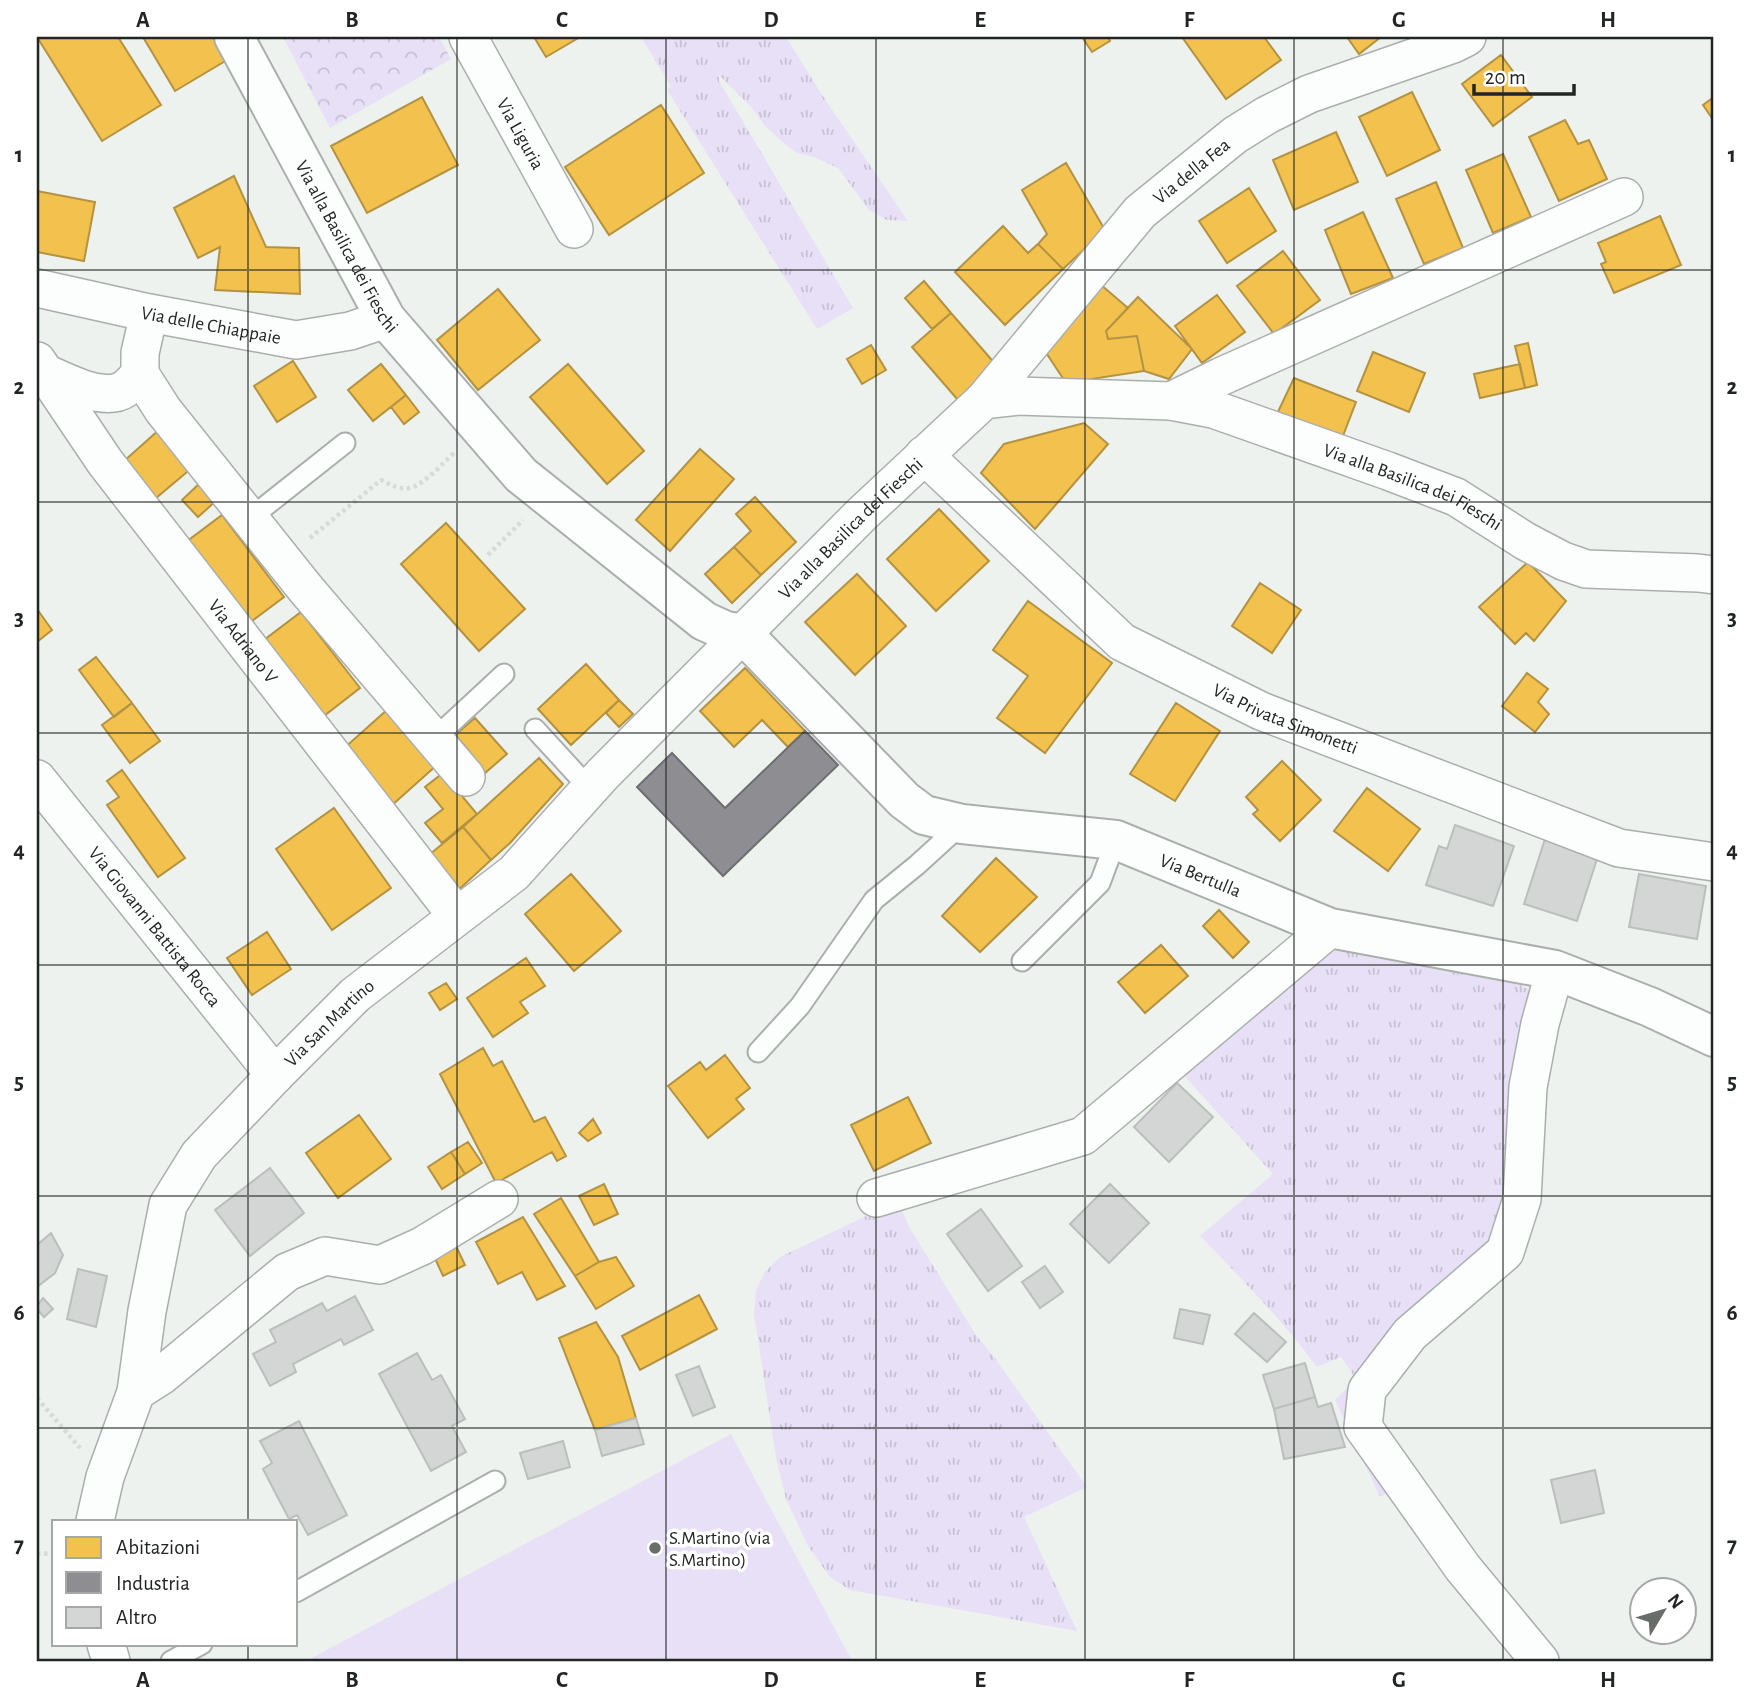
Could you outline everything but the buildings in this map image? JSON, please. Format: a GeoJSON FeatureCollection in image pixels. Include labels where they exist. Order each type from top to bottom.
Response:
{"type":"FeatureCollection","features":[{"type":"Feature","properties":{"kind":"street","name":"Via alla Basilica dei Fieschi"},"geometry":{"type":"LineString","coordinates":[[234,37],[386,319],[521,475],[704,621],[726,631],[743,634],[863,513],[984,400],[1018,396],[1171,401],[1213,409],[1455,497],[1525,541],[1563,561],[1586,569],[1714,575]]}},
{"type":"Feature","properties":{"kind":"street","name":"Via Liguria"},"geometry":{"type":"LineString","coordinates":[[468,37],[574,229]]}},
{"type":"Feature","properties":{"kind":"street","name":"Via della Fea"},"geometry":{"type":"LineString","coordinates":[[984,400],[1140,212],[1235,135],[1309,94],[1467,37]]}},
{"type":"Feature","properties":{"kind":"street"},"geometry":{"type":"LineString","coordinates":[[1171,401],[1624,197]]}},
{"type":"Feature","properties":{"kind":"street","name":"Via delle Chiappaie"},"geometry":{"type":"LineString","coordinates":[[37,288],[149,313],[296,340],[349,331],[386,319]]}},
{"type":"Feature","properties":{"kind":"street"},"geometry":{"type":"LineString","coordinates":[[149,313],[140,374],[163,411],[282,560],[466,777]]}},
{"type":"Feature","properties":{"kind":"street"},"geometry":{"type":"LineString","coordinates":[[41,367],[87,390],[116,393],[132,384],[140,374]]}},
{"type":"Feature","properties":{"kind":"street","name":"Via Adriano V"},"geometry":{"type":"LineString","coordinates":[[41,367],[105,462],[457,916]]}},
{"type":"Feature","properties":{"kind":"street","name":"Via Privata Simonetti"},"geometry":{"type":"LineString","coordinates":[[924,455],[1122,642],[1261,711],[1619,848],[1714,862]]}},
{"type":"Feature","properties":{"kind":"street","name":"Via San Martino"},"geometry":{"type":"LineString","coordinates":[[95,1520],[105,1477],[136,1392],[147,1311],[168,1205],[199,1155],[355,995],[514,873],[590,789],[743,634]]}},
{"type":"Feature","properties":{"kind":"street","name":"Via Bertulla"},"geometry":{"type":"LineString","coordinates":[[743,634],[904,800],[924,815],[962,824],[1116,840],[1330,928],[1555,970],[1650,1007],[1714,1037]]}},
{"type":"Feature","properties":{"kind":"street","name":"Via Giovanni Battista Rocca"},"geometry":{"type":"LineString","coordinates":[[37,779],[275,1075]]}},
{"type":"Feature","properties":{"kind":"street"},"geometry":{"type":"LineString","coordinates":[[876,1198],[1083,1136],[1330,928]]}},
{"type":"Feature","properties":{"kind":"street"},"geometry":{"type":"LineString","coordinates":[[1540,1661],[1463,1568],[1363,1427],[1367,1390],[1410,1334],[1505,1252],[1522,1199],[1528,1087],[1540,1024],[1555,970]]}},
{"type":"Feature","properties":{"kind":"street"},"geometry":{"type":"LineString","coordinates":[[136,1392],[161,1376],[287,1272],[325,1256],[380,1265],[422,1246],[499,1199]]}},
{"type":"Feature","properties":{"kind":"lane"},"geometry":{"type":"LineString","coordinates":[[249,519],[345,443]]}},
{"type":"Feature","properties":{"kind":"lane"},"geometry":{"type":"LineString","coordinates":[[434,739],[504,674]]}},
{"type":"Feature","properties":{"kind":"lane"},"geometry":{"type":"LineString","coordinates":[[535,729],[590,789]]}},
{"type":"Feature","properties":{"kind":"lane"},"geometry":{"type":"LineString","coordinates":[[758,1052],[800,1006],[874,900],[962,824]]}},
{"type":"Feature","properties":{"kind":"lane"},"geometry":{"type":"LineString","coordinates":[[1022,961],[1100,883],[1116,840]]}},
{"type":"Feature","properties":{"kind":"lane"},"geometry":{"type":"LineString","coordinates":[[298,1591],[495,1481]]}},
{"type":"Feature","properties":{"kind":"lane"},"geometry":{"type":"LineString","coordinates":[[171,1661],[198,1646]]}},
{"type":"Feature","properties":{"kind":"path"},"geometry":{"type":"LineString","coordinates":[[282,560],[381,480],[398,488],[412,488],[459,447]]}},
{"type":"Feature","properties":{"kind":"path"},"geometry":{"type":"LineString","coordinates":[[488,555],[526,517]]}},
{"type":"Feature","properties":{"kind":"path"},"geometry":{"type":"LineString","coordinates":[[37,1398],[105,1477]]}},
{"type":"Feature","properties":{"kind":"green space"},"geometry":{"type":"Polygon","coordinates":[[[283,37],[439,37],[451,59],[330,128],[283,37]]]}},
{"type":"Feature","properties":{"kind":"green space"},"geometry":{"type":"Polygon","coordinates":[[[641,37],[786,37],[908,221],[887,220],[869,210],[838,168],[797,153],[765,126],[752,108],[719,75],[719,81],[853,308],[817,329],[667,90],[671,86],[641,37]]]}},
{"type":"Feature","properties":{"kind":"green space"},"geometry":{"type":"Polygon","coordinates":[[[1337,950],[1361,952],[1520,985],[1530,990],[1509,1220],[1361,1395],[1394,1490],[1380,1497],[1335,1400],[1356,1379],[1341,1357],[1317,1367],[1275,1316],[1200,1236],[1273,1174],[1179,1070],[1321,957],[1337,950]]]}},
{"type":"Feature","properties":{"kind":"green space"},"geometry":{"type":"Polygon","coordinates":[[[889,1205],[901,1209],[911,1230],[976,1335],[1087,1487],[1024,1517],[1077,1631],[850,1590],[830,1577],[808,1546],[786,1499],[776,1458],[754,1314],[756,1290],[765,1272],[780,1257],[889,1205]]]}},
{"type":"Feature","properties":{"kind":"green space","name":"S.Martino (via S.Martino)"},"geometry":{"type":"Polygon","coordinates":[[[731,1434],[852,1661],[306,1661],[731,1434]]]}},
{"type":"Feature","properties":{"kind":"place","name":"S.Martino (via S.Martino)"},"geometry":{"type":"Point","coordinates":[655,1548]}}]}
